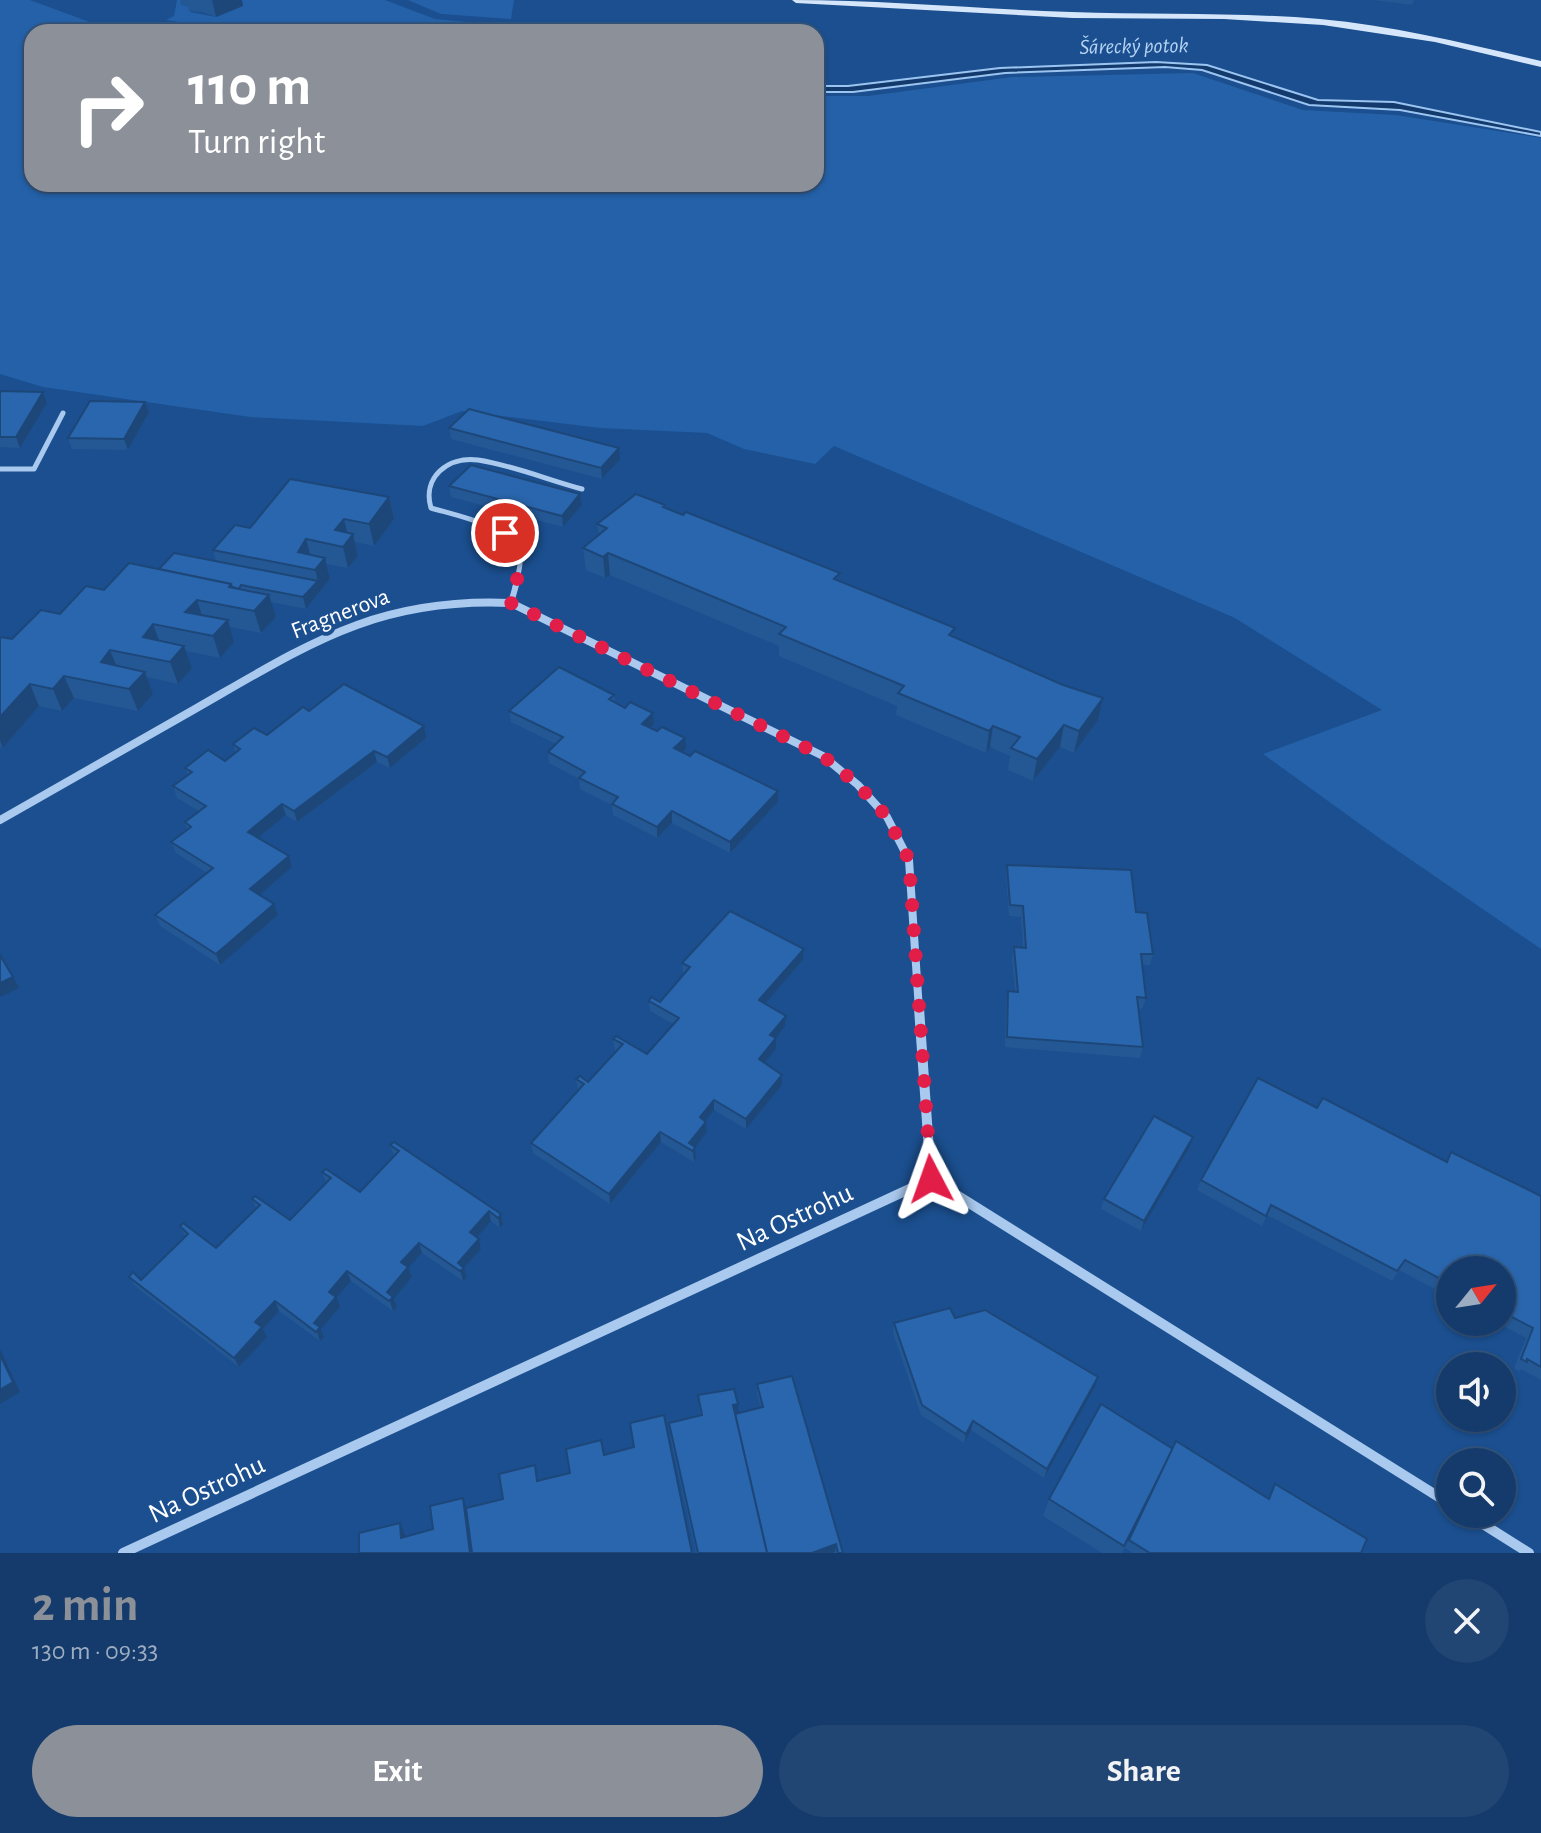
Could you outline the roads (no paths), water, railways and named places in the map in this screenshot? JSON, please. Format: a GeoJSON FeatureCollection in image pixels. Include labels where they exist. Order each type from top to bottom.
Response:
{"type":"FeatureCollection","features":[{"type":"Feature","properties":{"kind":"street"},"geometry":{"type":"LineString","coordinates":[[796,0],[1073,15],[1224,16],[1293,20],[1435,39],[1541,64]]}},
{"type":"Feature","properties":{"kind":"street","name":"Fragnerova"},"geometry":{"type":"LineString","coordinates":[[0,820],[324,636],[377,615],[423,605],[472,600],[511,603],[823,756],[858,785],[887,817],[909,860],[931,1179]]}},
{"type":"Feature","properties":{"kind":"street"},"geometry":{"type":"LineString","coordinates":[[931,1179],[1436,1495]]}},
{"type":"Feature","properties":{"kind":"street","name":"Na Ostrohu"},"geometry":{"type":"LineString","coordinates":[[123,1553],[931,1179]]}},
{"type":"Feature","properties":{"kind":"street"},"geometry":{"type":"LineString","coordinates":[[1489,1528],[1529,1553]]}},
{"type":"Feature","properties":{"kind":"lane"},"geometry":{"type":"LineString","coordinates":[[0,469],[34,469],[63,413]]}},
{"type":"Feature","properties":{"kind":"lane"},"geometry":{"type":"LineString","coordinates":[[511,603],[521,557],[516,543],[505,533],[431,508],[426,498],[429,481],[441,466],[459,459],[477,460],[582,489]]}},
{"type":"Feature","properties":{"kind":"water label","name":"Šárecký potok"},"geometry":{"type":"Point","coordinates":[1134,45]}}]}
